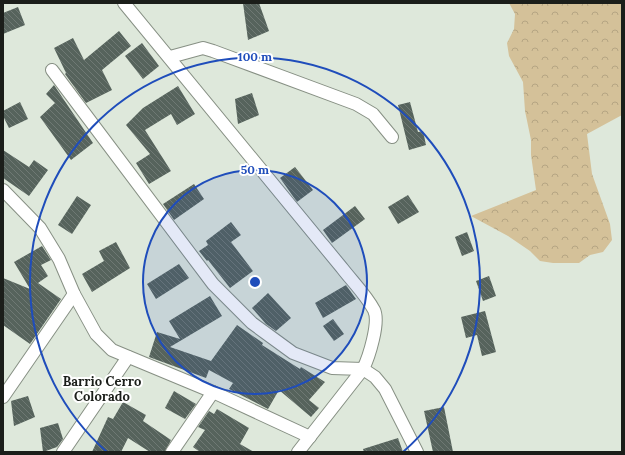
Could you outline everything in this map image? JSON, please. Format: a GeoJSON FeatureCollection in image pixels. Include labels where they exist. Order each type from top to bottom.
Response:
{"type":"FeatureCollection","features":[{"type":"Feature","properties":{"kind":"street"},"geometry":{"type":"LineString","coordinates":[[124,3],[170,57],[375,311],[374,337],[370,356],[363,369],[298,452]]}},
{"type":"Feature","properties":{"kind":"street"},"geometry":{"type":"LineString","coordinates":[[170,57],[203,48],[213,50],[356,104],[374,114],[392,137]]}},
{"type":"Feature","properties":{"kind":"street"},"geometry":{"type":"LineString","coordinates":[[52,70],[213,284],[252,323],[293,353],[332,368],[363,369],[375,377],[385,389],[417,452]]}},
{"type":"Feature","properties":{"kind":"street"},"geometry":{"type":"LineString","coordinates":[[3,190],[40,228],[60,259],[74,294],[96,334],[112,350],[213,392],[310,437]]}},
{"type":"Feature","properties":{"kind":"street"},"geometry":{"type":"LineString","coordinates":[[3,397],[74,294]]}},
{"type":"Feature","properties":{"kind":"street"},"geometry":{"type":"LineString","coordinates":[[63,452],[128,357]]}},
{"type":"Feature","properties":{"kind":"street"},"geometry":{"type":"LineString","coordinates":[[172,452],[213,392]]}},
{"type":"Feature","properties":{"kind":"green space"},"geometry":{"type":"Polygon","coordinates":[[[509,3],[622,3],[622,115],[587,134],[592,174],[610,224],[612,240],[603,252],[590,255],[579,263],[553,263],[540,261],[530,251],[508,236],[471,216],[536,190],[531,155],[531,140],[525,111],[523,82],[509,56],[507,43],[514,29],[515,14],[509,3]]]}},
{"type":"Feature","properties":{"kind":"building"},"geometry":{"type":"Polygon","coordinates":[[[243,3],[259,3],[269,31],[248,40],[243,3]]]}},
{"type":"Feature","properties":{"kind":"building"},"geometry":{"type":"Polygon","coordinates":[[[18,7],[25,25],[3,34],[3,13],[18,7]]]}},
{"type":"Feature","properties":{"kind":"building"},"geometry":{"type":"Polygon","coordinates":[[[119,31],[131,46],[102,70],[112,90],[86,103],[65,74],[66,73],[54,48],[73,38],[84,60],[119,31]]]}},
{"type":"Feature","properties":{"kind":"building"},"geometry":{"type":"Polygon","coordinates":[[[142,43],[159,66],[143,79],[125,56],[142,43]]]}},
{"type":"Feature","properties":{"kind":"building"},"geometry":{"type":"Polygon","coordinates":[[[54,85],[93,143],[71,160],[40,117],[55,103],[46,94],[54,85]]]}},
{"type":"Feature","properties":{"kind":"building"},"geometry":{"type":"Polygon","coordinates":[[[178,86],[195,114],[177,125],[171,114],[145,130],[171,171],[149,184],[136,163],[150,154],[126,125],[143,108],[178,86]]]}},
{"type":"Feature","properties":{"kind":"building"},"geometry":{"type":"Polygon","coordinates":[[[252,93],[259,115],[238,124],[235,99],[252,93]]]}},
{"type":"Feature","properties":{"kind":"building"},"geometry":{"type":"Polygon","coordinates":[[[20,102],[28,119],[9,128],[3,116],[3,111],[20,102]]]}},
{"type":"Feature","properties":{"kind":"building"},"geometry":{"type":"Polygon","coordinates":[[[410,102],[418,132],[423,131],[426,145],[409,150],[398,105],[410,102]]]}},
{"type":"Feature","properties":{"kind":"building"},"geometry":{"type":"Polygon","coordinates":[[[3,150],[29,167],[34,160],[48,170],[29,196],[3,178],[3,150]]]}},
{"type":"Feature","properties":{"kind":"building"},"geometry":{"type":"Polygon","coordinates":[[[295,167],[313,190],[297,202],[280,178],[295,167]]]}},
{"type":"Feature","properties":{"kind":"building"},"geometry":{"type":"Polygon","coordinates":[[[194,184],[204,199],[174,220],[163,204],[194,184]]]}},
{"type":"Feature","properties":{"kind":"building"},"geometry":{"type":"Polygon","coordinates":[[[408,195],[419,212],[398,224],[388,207],[408,195]]]}},
{"type":"Feature","properties":{"kind":"building"},"geometry":{"type":"Polygon","coordinates":[[[77,196],[91,205],[72,234],[58,225],[77,196]]]}},
{"type":"Feature","properties":{"kind":"building"},"geometry":{"type":"Polygon","coordinates":[[[355,206],[365,219],[332,243],[323,230],[355,206]]]}},
{"type":"Feature","properties":{"kind":"building"},"geometry":{"type":"Polygon","coordinates":[[[231,222],[241,235],[231,242],[253,271],[230,288],[199,251],[208,245],[206,241],[231,222]]]}},
{"type":"Feature","properties":{"kind":"building"},"geometry":{"type":"Polygon","coordinates":[[[467,232],[474,251],[462,256],[455,237],[467,232]]]}},
{"type":"Feature","properties":{"kind":"building"},"geometry":{"type":"Polygon","coordinates":[[[116,242],[130,268],[92,292],[82,274],[104,261],[99,251],[116,242]]]}},
{"type":"Feature","properties":{"kind":"building"},"geometry":{"type":"Polygon","coordinates":[[[42,246],[51,260],[41,265],[48,276],[38,283],[61,299],[30,344],[3,325],[3,278],[30,289],[14,262],[42,246]]]}},
{"type":"Feature","properties":{"kind":"building"},"geometry":{"type":"Polygon","coordinates":[[[179,264],[189,278],[156,299],[147,284],[179,264]]]}},
{"type":"Feature","properties":{"kind":"building"},"geometry":{"type":"Polygon","coordinates":[[[489,276],[496,296],[483,301],[476,281],[489,276]]]}},
{"type":"Feature","properties":{"kind":"building"},"geometry":{"type":"Polygon","coordinates":[[[346,285],[356,299],[323,318],[315,303],[346,285]]]}},
{"type":"Feature","properties":{"kind":"building"},"geometry":{"type":"Polygon","coordinates":[[[268,293],[291,318],[276,331],[266,324],[252,308],[268,293]]]}},
{"type":"Feature","properties":{"kind":"building"},"geometry":{"type":"Polygon","coordinates":[[[210,296],[222,316],[170,347],[211,361],[237,325],[263,343],[262,345],[300,369],[301,367],[325,382],[309,400],[319,408],[311,417],[279,390],[268,409],[229,389],[233,383],[209,370],[206,378],[149,357],[157,332],[180,339],[169,321],[210,296]]]}},
{"type":"Feature","properties":{"kind":"building"},"geometry":{"type":"Polygon","coordinates":[[[485,311],[496,352],[482,356],[477,335],[466,338],[461,317],[485,311]]]}},
{"type":"Feature","properties":{"kind":"building"},"geometry":{"type":"Polygon","coordinates":[[[333,319],[344,334],[334,341],[323,326],[333,319]]]}},
{"type":"Feature","properties":{"kind":"building"},"geometry":{"type":"Polygon","coordinates":[[[174,391],[196,404],[185,419],[165,408],[174,391]]]}},
{"type":"Feature","properties":{"kind":"building"},"geometry":{"type":"Polygon","coordinates":[[[28,396],[35,417],[14,426],[11,401],[28,396]]]}},
{"type":"Feature","properties":{"kind":"building"},"geometry":{"type":"Polygon","coordinates":[[[123,402],[146,415],[143,421],[171,440],[165,452],[150,452],[128,438],[121,452],[92,452],[108,417],[113,419],[123,402]]]}},
{"type":"Feature","properties":{"kind":"building"},"geometry":{"type":"Polygon","coordinates":[[[444,407],[453,452],[433,452],[424,411],[444,407]]]}},
{"type":"Feature","properties":{"kind":"building"},"geometry":{"type":"Polygon","coordinates":[[[217,409],[249,428],[240,444],[254,452],[200,452],[193,447],[205,430],[198,427],[209,411],[214,414],[217,409]]]}},
{"type":"Feature","properties":{"kind":"building"},"geometry":{"type":"Polygon","coordinates":[[[58,423],[63,439],[57,447],[43,452],[40,428],[58,423]]]}},
{"type":"Feature","properties":{"kind":"building"},"geometry":{"type":"Polygon","coordinates":[[[398,438],[403,452],[364,452],[363,449],[398,438]]]}},
{"type":"Feature","properties":{"kind":"district","name":"Barrio Cerro Colorado"},"geometry":{"type":"Point","coordinates":[102,388]}}]}
